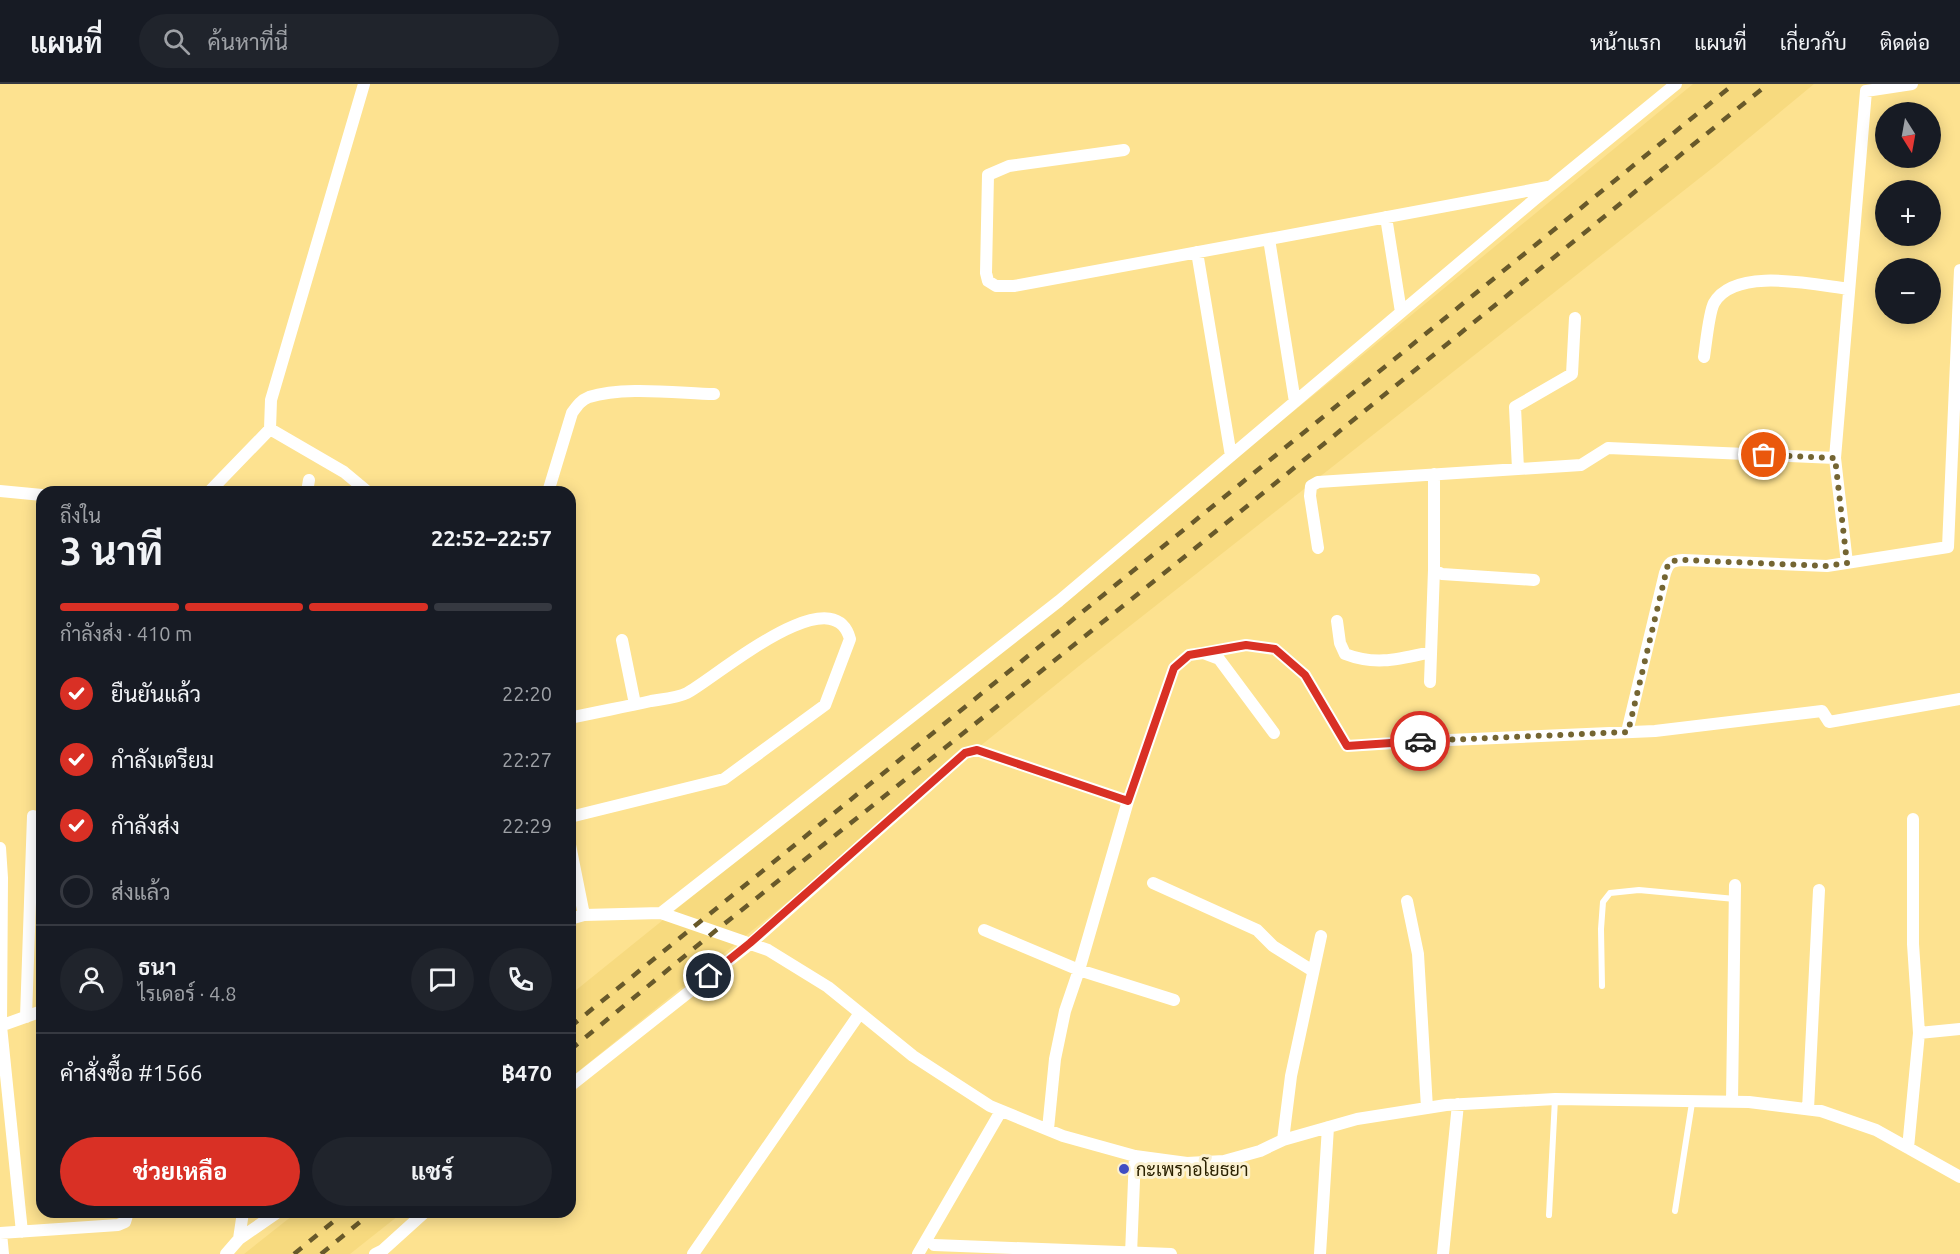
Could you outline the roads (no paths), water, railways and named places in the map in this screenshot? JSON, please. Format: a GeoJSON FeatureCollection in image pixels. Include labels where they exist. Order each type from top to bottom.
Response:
{"type":"FeatureCollection","features":[{"type":"Feature","properties":{"kind":"street"},"geometry":{"type":"LineString","coordinates":[[215,486],[270,429],[271,400],[363,84]]}},
{"type":"Feature","properties":{"kind":"street"},"geometry":{"type":"LineString","coordinates":[[661,913],[1059,601],[1551,186],[1676,84]]}},
{"type":"Feature","properties":{"kind":"street"},"geometry":{"type":"LineString","coordinates":[[1847,563],[1835,458],[1866,91],[1912,84]]}},
{"type":"Feature","properties":{"kind":"street"},"geometry":{"type":"LineString","coordinates":[[1124,150],[1009,166],[988,175],[986,273],[988,281],[996,286],[1014,286],[1551,186]]}},
{"type":"Feature","properties":{"kind":"street"},"geometry":{"type":"LineString","coordinates":[[1386,217],[1401,312]]}},
{"type":"Feature","properties":{"kind":"street"},"geometry":{"type":"LineString","coordinates":[[1269,239],[1295,402]]}},
{"type":"Feature","properties":{"kind":"street"},"geometry":{"type":"LineString","coordinates":[[1197,252],[1231,456]]}},
{"type":"Feature","properties":{"kind":"street"},"geometry":{"type":"LineString","coordinates":[[1628,732],[1668,564],[1671,561],[1827,566],[1954,548],[1960,270]]}},
{"type":"Feature","properties":{"kind":"street"},"geometry":{"type":"LineString","coordinates":[[1704,357],[1714,303],[1728,288],[1743,282],[1764,280],[1849,289]]}},
{"type":"Feature","properties":{"kind":"street"},"geometry":{"type":"LineString","coordinates":[[1518,469],[1515,407],[1572,374],[1575,318]]}},
{"type":"Feature","properties":{"kind":"street"},"geometry":{"type":"LineString","coordinates":[[550,486],[572,413],[580,402],[588,397],[620,392],[714,394]]}},
{"type":"Feature","properties":{"kind":"street"},"geometry":{"type":"LineString","coordinates":[[270,429],[344,472],[361,486]]}},
{"type":"Feature","properties":{"kind":"street"},"geometry":{"type":"LineString","coordinates":[[1318,548],[1310,496],[1311,486],[1318,482],[1581,465],[1608,448],[1835,458]]}},
{"type":"Feature","properties":{"kind":"street"},"geometry":{"type":"LineString","coordinates":[[1430,682],[1434,570],[1434,474]]}},
{"type":"Feature","properties":{"kind":"street"},"geometry":{"type":"LineString","coordinates":[[0,491],[36,494]]}},
{"type":"Feature","properties":{"kind":"street"},"geometry":{"type":"LineString","coordinates":[[1434,570],[1442,574],[1534,580]]}},
{"type":"Feature","properties":{"kind":"street"},"geometry":{"type":"LineString","coordinates":[[576,717],[686,694],[757,644],[807,621],[827,618],[841,623],[847,629],[850,639],[825,705],[724,779],[576,816]]}},
{"type":"Feature","properties":{"kind":"street"},"geometry":{"type":"LineString","coordinates":[[1337,621],[1340,643],[1345,654],[1360,660],[1389,661],[1431,652]]}},
{"type":"Feature","properties":{"kind":"street"},"geometry":{"type":"LineString","coordinates":[[622,640],[635,704]]}},
{"type":"Feature","properties":{"kind":"street"},"geometry":{"type":"LineString","coordinates":[[1048,1129],[1055,1059],[1065,1011],[1128,801],[1174,668],[1189,655],[1246,645],[1275,649],[1305,675],[1347,746],[1655,731],[1822,711],[1829,722],[1960,699]]}},
{"type":"Feature","properties":{"kind":"street"},"geometry":{"type":"LineString","coordinates":[[1203,653],[1219,659],[1274,733]]}},
{"type":"Feature","properties":{"kind":"street"},"geometry":{"type":"LineString","coordinates":[[576,1081],[750,943],[965,753],[977,750],[1128,801]]}},
{"type":"Feature","properties":{"kind":"street"},"geometry":{"type":"LineString","coordinates":[[26,1017],[33,816]]}},
{"type":"Feature","properties":{"kind":"street"},"geometry":{"type":"LineString","coordinates":[[1908,1148],[1919,1033],[1913,945],[1913,819]]}},
{"type":"Feature","properties":{"kind":"street"},"geometry":{"type":"LineString","coordinates":[[0,848],[2,878],[0,1026],[22,1232]]}},
{"type":"Feature","properties":{"kind":"street"},"geometry":{"type":"LineString","coordinates":[[576,873],[585,915]]}},
{"type":"Feature","properties":{"kind":"street"},"geometry":{"type":"LineString","coordinates":[[1153,884],[1257,930],[1273,946],[1313,971]]}},
{"type":"Feature","properties":{"kind":"street"},"geometry":{"type":"LineString","coordinates":[[1732,1102],[1735,885]]}},
{"type":"Feature","properties":{"kind":"street"},"geometry":{"type":"LineString","coordinates":[[1808,1109],[1819,890]]}},
{"type":"Feature","properties":{"kind":"street"},"geometry":{"type":"LineString","coordinates":[[1407,901],[1418,954],[1427,1108]]}},
{"type":"Feature","properties":{"kind":"street"},"geometry":{"type":"LineString","coordinates":[[576,917],[585,915],[661,913],[768,950],[828,987],[913,1056],[990,1106],[1048,1129],[1135,1156],[1187,1163],[1224,1161],[1260,1151],[1283,1140],[1357,1119],[1458,1104],[1555,1099],[1732,1102],[1821,1111],[1876,1130],[1960,1177]]}},
{"type":"Feature","properties":{"kind":"street"},"geometry":{"type":"LineString","coordinates":[[984,930],[1079,970],[1174,1000]]}},
{"type":"Feature","properties":{"kind":"street"},"geometry":{"type":"LineString","coordinates":[[1283,1140],[1291,1076],[1321,936]]}},
{"type":"Feature","properties":{"kind":"street"},"geometry":{"type":"LineString","coordinates":[[0,1026],[36,1013]]}},
{"type":"Feature","properties":{"kind":"street"},"geometry":{"type":"LineString","coordinates":[[693,1254],[860,1013]]}},
{"type":"Feature","properties":{"kind":"street"},"geometry":{"type":"LineString","coordinates":[[1919,1033],[1960,1029]]}},
{"type":"Feature","properties":{"kind":"street"},"geometry":{"type":"LineString","coordinates":[[1443,1254],[1458,1104]]}},
{"type":"Feature","properties":{"kind":"street"},"geometry":{"type":"LineString","coordinates":[[918,1254],[1001,1111]]}},
{"type":"Feature","properties":{"kind":"street"},"geometry":{"type":"LineString","coordinates":[[1320,1254],[1328,1127]]}},
{"type":"Feature","properties":{"kind":"street"},"geometry":{"type":"LineString","coordinates":[[1131,1253],[1135,1156]]}},
{"type":"Feature","properties":{"kind":"street"},"geometry":{"type":"LineString","coordinates":[[3,1254],[1,1233],[118,1225],[125,1222],[126,1218]]}},
{"type":"Feature","properties":{"kind":"street"},"geometry":{"type":"LineString","coordinates":[[239,1239],[242,1218]]}},
{"type":"Feature","properties":{"kind":"street"},"geometry":{"type":"LineString","coordinates":[[226,1254],[239,1239],[269,1218]]}},
{"type":"Feature","properties":{"kind":"street"},"geometry":{"type":"LineString","coordinates":[[383,1252],[419,1218]]}},
{"type":"Feature","properties":{"kind":"street"},"geometry":{"type":"LineString","coordinates":[[934,1245],[1171,1254]]}},
{"type":"Feature","properties":{"kind":"lane"},"geometry":{"type":"LineString","coordinates":[[1602,986],[1603,902],[1610,893],[1639,890],[1735,899]]}},
{"type":"Feature","properties":{"kind":"lane"},"geometry":{"type":"LineString","coordinates":[[1549,1215],[1555,1099]]}},
{"type":"Feature","properties":{"kind":"lane"},"geometry":{"type":"LineString","coordinates":[[1675,1211],[1692,1103]]}},
{"type":"Feature","properties":{"kind":"railway"},"geometry":{"type":"LineString","coordinates":[[576,1022],[1734,84]]}},
{"type":"Feature","properties":{"kind":"railway"},"geometry":{"type":"LineString","coordinates":[[576,1045],[714,932],[1183,558],[1768,84]]}},
{"type":"Feature","properties":{"kind":"railway"},"geometry":{"type":"LineString","coordinates":[[294,1254],[338,1218]]}},
{"type":"Feature","properties":{"kind":"railway"},"geometry":{"type":"LineString","coordinates":[[321,1254],[365,1218]]}},
{"type":"Feature","properties":{"kind":"place","name":"กะเพราอโยธยา"},"geometry":{"type":"Point","coordinates":[1124,1169]}}]}
